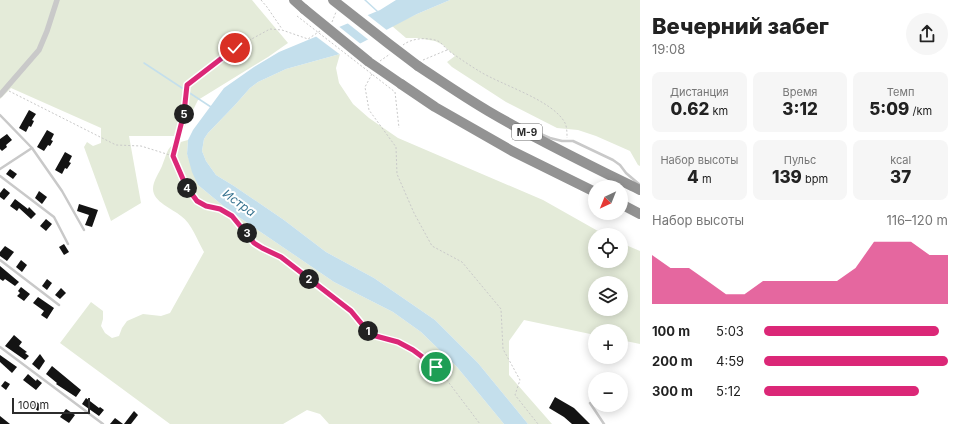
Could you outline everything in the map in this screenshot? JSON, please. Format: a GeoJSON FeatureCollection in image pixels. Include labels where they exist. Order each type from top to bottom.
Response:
{"type":"FeatureCollection","features":[{"type":"Feature","properties":{"kind":"highway","name":"М-9"},"geometry":{"type":"LineString","coordinates":[[294,0],[301,12],[363,57],[398,88],[435,107],[512,151],[588,189]]}},
{"type":"Feature","properties":{"kind":"highway","name":"М-9"},"geometry":{"type":"LineString","coordinates":[[335,4],[389,44],[421,63],[460,94],[489,112],[582,162],[640,190]]}},
{"type":"Feature","properties":{"kind":"highway"},"geometry":{"type":"LineString","coordinates":[[628,208],[640,214]]}},
{"type":"Feature","properties":{"kind":"street"},"geometry":{"type":"LineString","coordinates":[[0,95],[39,50],[47,31],[56,0]]}},
{"type":"Feature","properties":{"kind":"lane"},"geometry":{"type":"LineString","coordinates":[[489,112],[525,128]]}},
{"type":"Feature","properties":{"kind":"lane"},"geometry":{"type":"LineString","coordinates":[[0,115],[32,148],[62,191],[84,230]]}},
{"type":"Feature","properties":{"kind":"lane"},"geometry":{"type":"LineString","coordinates":[[532,131],[550,138],[580,144],[613,160],[640,185]]}},
{"type":"Feature","properties":{"kind":"lane"},"geometry":{"type":"LineString","coordinates":[[0,169],[32,148]]}},
{"type":"Feature","properties":{"kind":"lane"},"geometry":{"type":"LineString","coordinates":[[0,176],[54,217],[68,244]]}},
{"type":"Feature","properties":{"kind":"lane"},"geometry":{"type":"LineString","coordinates":[[0,260],[60,305]]}},
{"type":"Feature","properties":{"kind":"lane"},"geometry":{"type":"LineString","coordinates":[[0,347],[103,424]]}},
{"type":"Feature","properties":{"kind":"lane"},"geometry":{"type":"LineString","coordinates":[[596,412],[604,424]]}},
{"type":"Feature","properties":{"kind":"path"},"geometry":{"type":"LineString","coordinates":[[261,0],[268,7],[282,30]]}},
{"type":"Feature","properties":{"kind":"path"},"geometry":{"type":"LineString","coordinates":[[327,26],[333,21],[335,4]]}},
{"type":"Feature","properties":{"kind":"path"},"geometry":{"type":"LineString","coordinates":[[301,12],[398,88],[399,128]]}},
{"type":"Feature","properties":{"kind":"path"},"geometry":{"type":"LineString","coordinates":[[321,30],[308,39],[282,30],[270,29],[235,48],[187,85],[184,113],[173,156],[186,186],[197,201],[206,206],[220,209],[232,216],[254,243],[281,257],[351,311],[372,335],[398,342],[408,347],[436,367],[480,424]]}},
{"type":"Feature","properties":{"kind":"path"},"geometry":{"type":"LineString","coordinates":[[400,47],[405,43],[416,39],[429,39],[439,42],[447,50],[480,72],[518,89],[543,103],[560,116],[566,124],[567,141]]}},
{"type":"Feature","properties":{"kind":"path"},"geometry":{"type":"LineString","coordinates":[[379,62],[395,50]]}},
{"type":"Feature","properties":{"kind":"path"},"geometry":{"type":"LineString","coordinates":[[421,63],[447,50]]}},
{"type":"Feature","properties":{"kind":"path"},"geometry":{"type":"LineString","coordinates":[[372,74],[366,87],[369,110],[396,147],[397,174],[414,213],[432,246],[462,262],[501,309],[503,350],[520,380],[515,394],[538,424]]}},
{"type":"Feature","properties":{"kind":"path"},"geometry":{"type":"LineString","coordinates":[[5,89],[116,145],[141,146],[173,156]]}},
{"type":"Feature","properties":{"kind":"green space"},"geometry":{"type":"Polygon","coordinates":[[[0,0],[252,0],[288,43],[198,100],[180,136],[129,136],[141,203],[111,221],[84,147],[87,142],[93,146],[101,143],[101,128],[11,88],[0,99],[0,0]]]}},
{"type":"Feature","properties":{"kind":"green space"},"geometry":{"type":"Polygon","coordinates":[[[450,0],[640,0],[640,166],[630,151],[578,130],[557,128],[506,102],[452,67],[447,62],[455,56],[443,45],[435,41],[406,38],[392,26],[450,0]]]}},
{"type":"Feature","properties":{"kind":"green space"},"geometry":{"type":"Polygon","coordinates":[[[340,54],[336,68],[339,83],[353,104],[369,118],[398,138],[543,200],[593,228],[588,228],[588,268],[628,268],[628,246],[640,251],[640,344],[628,341],[628,324],[588,324],[588,334],[524,320],[509,341],[509,375],[552,424],[528,424],[478,363],[435,320],[374,278],[326,252],[284,220],[216,175],[206,161],[202,151],[204,139],[250,88],[258,82],[286,69],[340,54]]]}},
{"type":"Feature","properties":{"kind":"green space"},"geometry":{"type":"Polygon","coordinates":[[[188,140],[187,154],[198,185],[227,209],[334,282],[393,312],[421,332],[457,367],[504,424],[329,424],[320,414],[307,410],[283,424],[170,424],[60,343],[91,302],[103,311],[101,326],[105,333],[112,338],[119,336],[127,321],[143,314],[161,316],[170,313],[204,252],[194,232],[185,219],[156,198],[153,186],[170,148],[176,144],[188,140]]]}},
{"type":"Feature","properties":{"kind":"water","name":"Истра"},"geometry":{"type":"Polygon","coordinates":[[[396,0],[450,0],[417,14],[340,54],[286,69],[258,82],[250,88],[208,133],[204,139],[202,151],[206,161],[216,175],[284,220],[326,252],[374,278],[435,320],[478,363],[528,424],[504,424],[457,367],[421,332],[393,312],[334,282],[227,209],[198,185],[192,172],[187,154],[188,140],[193,130],[224,88],[279,52],[380,10],[396,0]]]}},
{"type":"Feature","properties":{"kind":"pier"},"geometry":{"type":"Polygon","coordinates":[[[365,13],[388,31],[370,41],[346,22],[365,13]]]}},
{"type":"Feature","properties":{"kind":"pier"},"geometry":{"type":"Polygon","coordinates":[[[337,25],[362,45],[342,56],[314,35],[337,25]]]}},
{"type":"Feature","properties":{"kind":"building"},"geometry":{"type":"Polygon","coordinates":[[[29,110],[36,114],[32,120],[34,121],[31,127],[29,126],[26,132],[19,128],[29,110]]]}},
{"type":"Feature","properties":{"kind":"building"},"geometry":{"type":"Polygon","coordinates":[[[47,130],[54,134],[51,140],[53,141],[44,151],[37,147],[47,130]]]}},
{"type":"Feature","properties":{"kind":"building"},"geometry":{"type":"Polygon","coordinates":[[[7,134],[12,140],[2,151],[0,149],[0,139],[7,134]]]}},
{"type":"Feature","properties":{"kind":"building"},"geometry":{"type":"Polygon","coordinates":[[[65,152],[72,156],[69,162],[71,163],[67,169],[65,168],[62,174],[55,170],[65,152]]]}},
{"type":"Feature","properties":{"kind":"building"},"geometry":{"type":"Polygon","coordinates":[[[10,169],[17,174],[13,179],[6,174],[10,169]]]}},
{"type":"Feature","properties":{"kind":"building"},"geometry":{"type":"Polygon","coordinates":[[[4,188],[10,193],[4,200],[0,197],[0,193],[4,188]]]}},
{"type":"Feature","properties":{"kind":"building"},"geometry":{"type":"Polygon","coordinates":[[[39,191],[47,197],[42,204],[35,198],[39,191]]]}},
{"type":"Feature","properties":{"kind":"building"},"geometry":{"type":"Polygon","coordinates":[[[15,199],[28,209],[29,207],[36,214],[31,219],[19,208],[17,211],[10,206],[15,199]]]}},
{"type":"Feature","properties":{"kind":"building"},"geometry":{"type":"Polygon","coordinates":[[[79,204],[98,210],[92,227],[85,225],[89,215],[77,211],[79,204]]]}},
{"type":"Feature","properties":{"kind":"building"},"geometry":{"type":"Polygon","coordinates":[[[46,219],[52,224],[46,231],[40,226],[46,219]]]}},
{"type":"Feature","properties":{"kind":"building"},"geometry":{"type":"Polygon","coordinates":[[[64,244],[69,252],[64,255],[59,247],[64,244]]]}},
{"type":"Feature","properties":{"kind":"building"},"geometry":{"type":"Polygon","coordinates":[[[5,246],[14,252],[7,261],[0,256],[0,252],[5,246]]]}},
{"type":"Feature","properties":{"kind":"building"},"geometry":{"type":"Polygon","coordinates":[[[21,260],[27,265],[22,272],[16,267],[21,260]]]}},
{"type":"Feature","properties":{"kind":"building"},"geometry":{"type":"Polygon","coordinates":[[[0,266],[19,282],[15,286],[5,279],[3,281],[0,279],[0,266]]]}},
{"type":"Feature","properties":{"kind":"building"},"geometry":{"type":"Polygon","coordinates":[[[47,279],[52,283],[47,290],[42,286],[47,279]]]}},
{"type":"Feature","properties":{"kind":"building"},"geometry":{"type":"Polygon","coordinates":[[[21,287],[30,294],[24,301],[17,296],[20,293],[18,291],[21,287]]]}},
{"type":"Feature","properties":{"kind":"building"},"geometry":{"type":"Polygon","coordinates":[[[61,288],[66,293],[60,299],[55,295],[61,288]]]}},
{"type":"Feature","properties":{"kind":"building"},"geometry":{"type":"Polygon","coordinates":[[[38,297],[54,308],[47,319],[41,315],[44,311],[33,303],[38,297]]]}},
{"type":"Feature","properties":{"kind":"building"},"geometry":{"type":"Polygon","coordinates":[[[14,335],[22,342],[19,346],[27,352],[25,353],[29,356],[25,360],[5,346],[14,335]]]}},
{"type":"Feature","properties":{"kind":"building"},"geometry":{"type":"Polygon","coordinates":[[[40,354],[45,361],[39,370],[32,364],[40,354]]]}},
{"type":"Feature","properties":{"kind":"building"},"geometry":{"type":"Polygon","coordinates":[[[0,355],[17,367],[12,373],[0,362],[0,355]]]}},
{"type":"Feature","properties":{"kind":"building"},"geometry":{"type":"Polygon","coordinates":[[[52,366],[81,390],[76,397],[56,384],[57,383],[46,374],[52,366]]]}},
{"type":"Feature","properties":{"kind":"building"},"geometry":{"type":"Polygon","coordinates":[[[28,374],[36,381],[37,379],[42,383],[36,390],[23,380],[28,374]]]}},
{"type":"Feature","properties":{"kind":"building"},"geometry":{"type":"Polygon","coordinates":[[[5,381],[10,384],[6,390],[1,386],[5,381]]]}},
{"type":"Feature","properties":{"kind":"building"},"geometry":{"type":"Polygon","coordinates":[[[555,397],[574,408],[590,424],[572,424],[549,408],[555,397]]]}},
{"type":"Feature","properties":{"kind":"building"},"geometry":{"type":"Polygon","coordinates":[[[86,398],[104,410],[99,416],[82,404],[86,398]]]}},
{"type":"Feature","properties":{"kind":"building"},"geometry":{"type":"Polygon","coordinates":[[[34,400],[42,406],[38,411],[30,405],[34,400]]]}},
{"type":"Feature","properties":{"kind":"building"},"geometry":{"type":"Polygon","coordinates":[[[66,409],[75,415],[69,423],[60,417],[66,409]]]}},
{"type":"Feature","properties":{"kind":"building"},"geometry":{"type":"Polygon","coordinates":[[[134,411],[138,415],[131,424],[124,424],[134,411]]]}},
{"type":"Feature","properties":{"kind":"building"},"geometry":{"type":"Polygon","coordinates":[[[0,416],[10,424],[0,424],[0,416]]]}},
{"type":"Feature","properties":{"kind":"building"},"geometry":{"type":"Polygon","coordinates":[[[115,418],[123,424],[110,424],[115,418]]]}},
{"type":"Feature","properties":{"kind":"waterway"},"geometry":{"type":"LineString","coordinates":[[365,0],[377,11]]}},
{"type":"Feature","properties":{"kind":"waterway"},"geometry":{"type":"LineString","coordinates":[[144,63],[211,107]]}},
{"type":"Feature","properties":{"kind":"route"},"geometry":{"type":"LineString","coordinates":[[235,48],[187,85],[184,113],[173,156],[186,186],[197,201],[206,206],[220,209],[232,216],[245,230],[254,243],[281,257],[351,311],[372,335],[398,342],[413,350],[436,367]]}}]}
